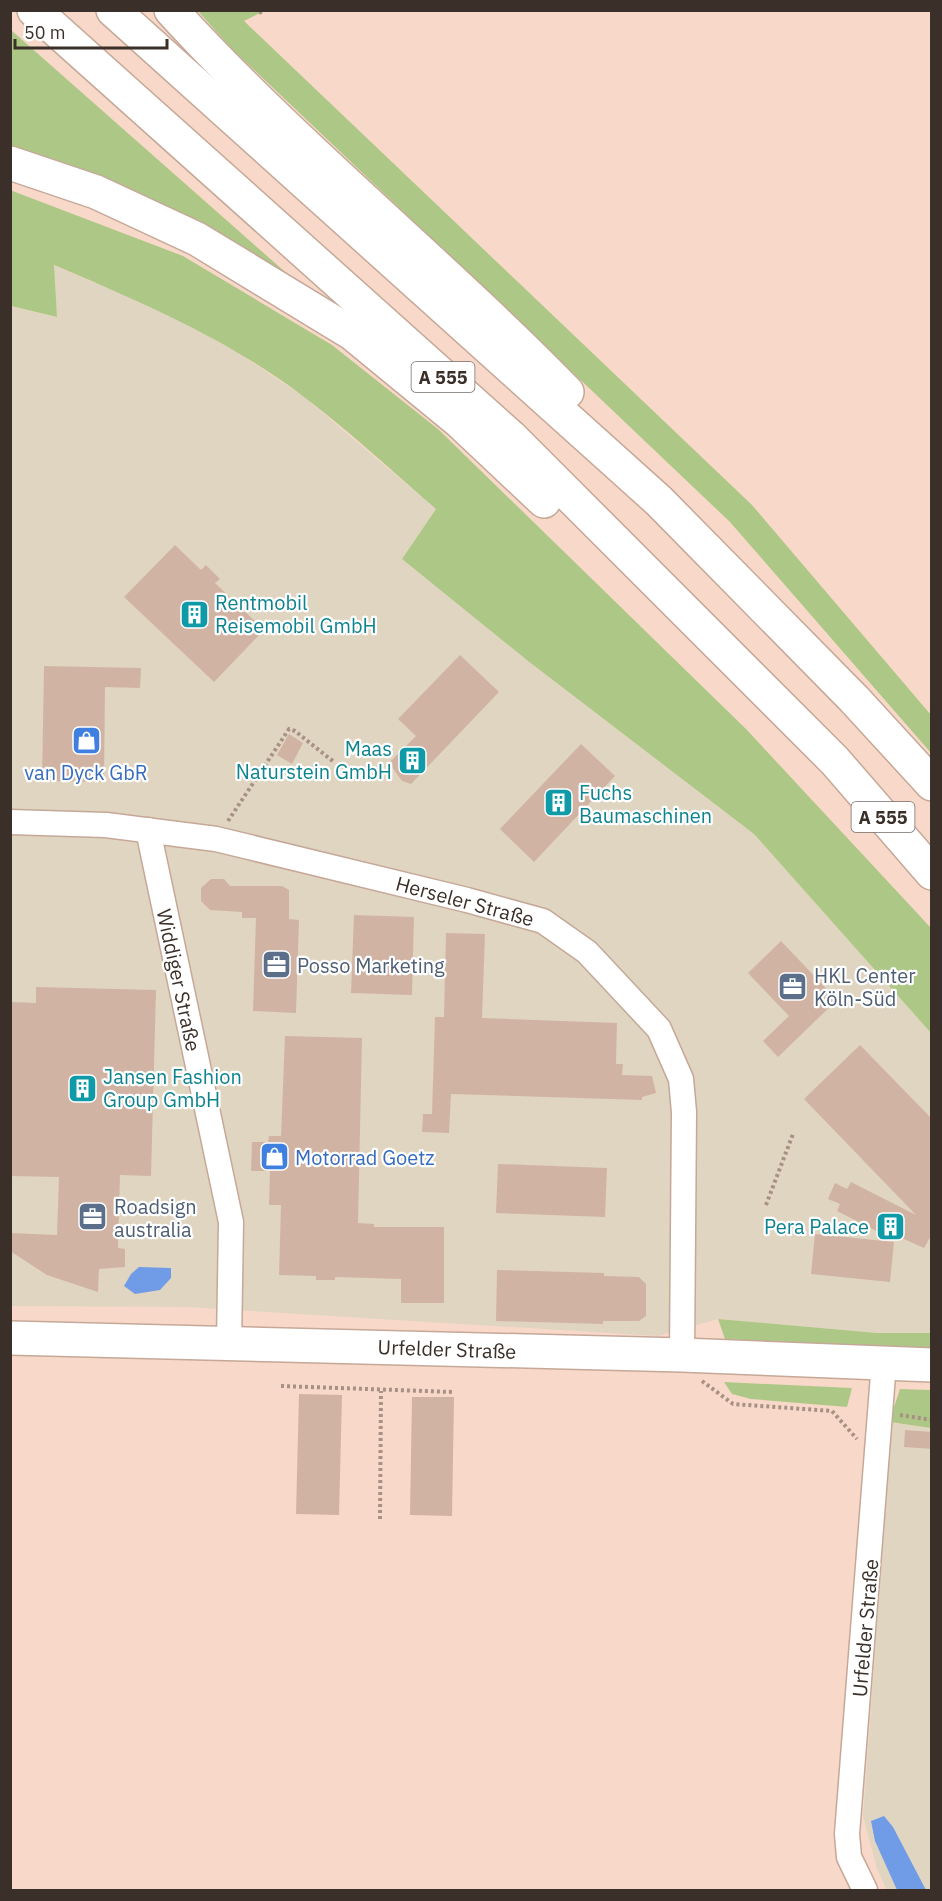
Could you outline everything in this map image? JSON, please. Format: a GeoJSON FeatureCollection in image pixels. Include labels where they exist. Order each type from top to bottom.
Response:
{"type":"FeatureCollection","features":[{"type":"Feature","properties":{"kind":"main road","name":"A 555"},"geometry":{"type":"LineString","coordinates":[[34,10],[511,437],[835,761],[932,873]]}},
{"type":"Feature","properties":{"kind":"main road","name":"A 555"},"geometry":{"type":"LineString","coordinates":[[113,10],[659,501],[854,699],[932,784]]}},
{"type":"Feature","properties":{"kind":"main road"},"geometry":{"type":"LineString","coordinates":[[171,10],[220,64],[503,327],[585,409],[659,501]]}},
{"type":"Feature","properties":{"kind":"main road"},"geometry":{"type":"LineString","coordinates":[[10,163],[96,192],[197,239],[353,334],[459,421],[768,720],[835,761]]}},
{"type":"Feature","properties":{"kind":"main road","name":"Urfelder Straße"},"geometry":{"type":"LineString","coordinates":[[10,1338],[682,1355],[932,1365]]}},
{"type":"Feature","properties":{"kind":"street","name":"Herseler Straße"},"geometry":{"type":"LineString","coordinates":[[10,822],[106,825],[216,839],[467,900],[543,921],[587,952],[658,1029],[681,1079],[684,1112],[682,1355]]}},
{"type":"Feature","properties":{"kind":"street","name":"Widdiger Straße"},"geometry":{"type":"LineString","coordinates":[[148,830],[231,1222],[229,1344]]}},
{"type":"Feature","properties":{"kind":"street","name":"Urfelder Straße"},"geometry":{"type":"LineString","coordinates":[[865,1890],[849,1857],[848,1834],[884,1362]]}},
{"type":"Feature","properties":{"kind":"path"},"geometry":{"type":"LineString","coordinates":[[259,13],[264,10]]}},
{"type":"Feature","properties":{"kind":"path"},"geometry":{"type":"LineString","coordinates":[[216,839],[289,729],[295,730],[334,762]]}},
{"type":"Feature","properties":{"kind":"path"},"geometry":{"type":"LineString","coordinates":[[766,1205],[793,1134]]}},
{"type":"Feature","properties":{"kind":"path"},"geometry":{"type":"LineString","coordinates":[[682,1355],[692,1375],[734,1404],[832,1411]]}},
{"type":"Feature","properties":{"kind":"path"},"geometry":{"type":"LineString","coordinates":[[281,1386],[453,1392]]}},
{"type":"Feature","properties":{"kind":"path"},"geometry":{"type":"LineString","coordinates":[[380,1519],[381,1391]]}},
{"type":"Feature","properties":{"kind":"path"},"geometry":{"type":"LineString","coordinates":[[881,1413],[932,1420]]}},
{"type":"Feature","properties":{"kind":"shaded area"},"geometry":{"type":"Polygon","coordinates":[[[53,265],[165,312],[235,351],[303,396],[436,509],[402,559],[528,661],[754,834],[931,1033],[932,1333],[877,1333],[718,1319],[658,1336],[186,1307],[11,1306],[10,306],[57,317],[53,265]]]}},
{"type":"Feature","properties":{"kind":"shaded area"},"geometry":{"type":"Polygon","coordinates":[[[892,1423],[931,1428],[931,1890],[887,1890],[877,1869],[863,1816],[892,1423]]]}},
{"type":"Feature","properties":{"kind":"green space"},"geometry":{"type":"Polygon","coordinates":[[[198,11],[264,11],[244,21],[752,505],[931,715],[931,753],[730,522],[231,48],[198,11]]]}},
{"type":"Feature","properties":{"kind":"green space"},"geometry":{"type":"Polygon","coordinates":[[[11,30],[318,301],[11,155],[11,30]]]}},
{"type":"Feature","properties":{"kind":"green space"},"geometry":{"type":"Polygon","coordinates":[[[10,190],[183,256],[332,345],[438,429],[746,729],[931,928],[931,1033],[754,834],[528,661],[402,559],[436,509],[321,410],[245,357],[183,323],[54,265],[57,317],[11,306],[10,190]]]}},
{"type":"Feature","properties":{"kind":"green space"},"geometry":{"type":"Polygon","coordinates":[[[718,1319],[877,1333],[931,1333],[931,1353],[725,1339],[718,1319]]]}},
{"type":"Feature","properties":{"kind":"green space"},"geometry":{"type":"Polygon","coordinates":[[[724,1382],[852,1388],[847,1407],[751,1399],[732,1394],[724,1382]]]}},
{"type":"Feature","properties":{"kind":"green space"},"geometry":{"type":"Polygon","coordinates":[[[900,1389],[931,1390],[931,1428],[889,1422],[900,1389]]]}},
{"type":"Feature","properties":{"kind":"water"},"geometry":{"type":"Polygon","coordinates":[[[139,1267],[171,1268],[171,1278],[160,1290],[135,1294],[124,1286],[131,1274],[139,1267]]]}},
{"type":"Feature","properties":{"kind":"water"},"geometry":{"type":"Polygon","coordinates":[[[884,1816],[893,1827],[926,1890],[897,1890],[875,1841],[871,1821],[884,1816]]]}},
{"type":"Feature","properties":{"kind":"building","name":"Rentmobil Reisemobil GmbH"},"geometry":{"type":"Polygon","coordinates":[[[175,545],[201,570],[206,565],[220,579],[215,583],[264,630],[214,682],[124,597],[175,545]]]}},
{"type":"Feature","properties":{"kind":"building"},"geometry":{"type":"Polygon","coordinates":[[[460,655],[499,692],[411,784],[402,781],[389,763],[416,736],[398,719],[460,655]]]}},
{"type":"Feature","properties":{"kind":"building"},"geometry":{"type":"Polygon","coordinates":[[[44,666],[141,668],[140,688],[105,687],[104,782],[42,781],[44,666]]]}},
{"type":"Feature","properties":{"kind":"building"},"geometry":{"type":"Polygon","coordinates":[[[289,734],[303,743],[292,764],[277,755],[289,734]]]}},
{"type":"Feature","properties":{"kind":"building","name":"Fuchs Baumaschinen"},"geometry":{"type":"Polygon","coordinates":[[[581,744],[615,776],[534,862],[500,829],[581,744]]]}},
{"type":"Feature","properties":{"kind":"building","name":"Posso Marketing"},"geometry":{"type":"Polygon","coordinates":[[[211,879],[224,879],[230,886],[282,886],[289,890],[289,919],[299,920],[296,1013],[253,1011],[256,918],[242,918],[242,912],[210,910],[201,901],[201,888],[211,879]]]}},
{"type":"Feature","properties":{"kind":"building"},"geometry":{"type":"Polygon","coordinates":[[[354,915],[414,917],[412,995],[351,993],[354,915]]]}},
{"type":"Feature","properties":{"kind":"building"},"geometry":{"type":"Polygon","coordinates":[[[446,933],[485,934],[482,1018],[617,1023],[616,1064],[623,1064],[622,1075],[652,1076],[656,1093],[642,1097],[642,1100],[451,1094],[449,1133],[422,1132],[423,1114],[432,1114],[435,1017],[444,1017],[446,933]]]}},
{"type":"Feature","properties":{"kind":"building","name":"HKL Center Köln-Süd"},"geometry":{"type":"Polygon","coordinates":[[[781,941],[837,1000],[778,1057],[763,1041],[789,1016],[748,973],[781,941]]]}},
{"type":"Feature","properties":{"kind":"building","name":"Jansen Fashion Group GmbH"},"geometry":{"type":"Polygon","coordinates":[[[36,987],[156,990],[151,1176],[120,1175],[118,1248],[125,1249],[125,1267],[99,1269],[98,1292],[47,1275],[10,1251],[10,1233],[57,1235],[59,1177],[10,1176],[10,1002],[36,1003],[36,987]]]}},
{"type":"Feature","properties":{"kind":"building"},"geometry":{"type":"Polygon","coordinates":[[[285,1036],[362,1038],[358,1223],[374,1224],[374,1227],[444,1227],[444,1303],[401,1303],[401,1279],[335,1277],[335,1280],[316,1280],[316,1276],[279,1275],[281,1205],[269,1205],[270,1171],[251,1171],[252,1142],[268,1142],[269,1136],[281,1136],[285,1036]]]}},
{"type":"Feature","properties":{"kind":"building"},"geometry":{"type":"Polygon","coordinates":[[[860,1045],[932,1119],[932,1234],[924,1248],[895,1235],[894,1240],[837,1211],[840,1204],[828,1199],[835,1183],[847,1189],[851,1182],[916,1215],[804,1099],[860,1045]]]}},
{"type":"Feature","properties":{"kind":"building"},"geometry":{"type":"Polygon","coordinates":[[[498,1164],[607,1168],[605,1217],[496,1213],[498,1164]]]}},
{"type":"Feature","properties":{"kind":"building"},"geometry":{"type":"Polygon","coordinates":[[[815,1234],[894,1242],[890,1282],[811,1274],[815,1234]]]}},
{"type":"Feature","properties":{"kind":"building"},"geometry":{"type":"Polygon","coordinates":[[[497,1270],[604,1273],[604,1276],[639,1277],[646,1284],[646,1316],[639,1321],[603,1321],[603,1324],[496,1321],[497,1270]]]}},
{"type":"Feature","properties":{"kind":"building"},"geometry":{"type":"Polygon","coordinates":[[[299,1394],[342,1395],[339,1515],[296,1514],[299,1394]]]}},
{"type":"Feature","properties":{"kind":"building"},"geometry":{"type":"Polygon","coordinates":[[[412,1397],[454,1397],[452,1516],[410,1515],[412,1397]]]}},
{"type":"Feature","properties":{"kind":"building"},"geometry":{"type":"Polygon","coordinates":[[[905,1430],[932,1432],[932,1449],[904,1447],[905,1430]]]}},
{"type":"Feature","properties":{"kind":"place","name":"Rentmobil Reisemobil GmbH"},"geometry":{"type":"Point","coordinates":[194,614]}},
{"type":"Feature","properties":{"kind":"place","name":"van Dyck GbR"},"geometry":{"type":"Point","coordinates":[86,741]}},
{"type":"Feature","properties":{"kind":"place","name":"Maas Naturstein GmbH"},"geometry":{"type":"Point","coordinates":[413,760]}},
{"type":"Feature","properties":{"kind":"place","name":"Fuchs Baumaschinen"},"geometry":{"type":"Point","coordinates":[558,803]}},
{"type":"Feature","properties":{"kind":"place","name":"Posso Marketing"},"geometry":{"type":"Point","coordinates":[276,965]}},
{"type":"Feature","properties":{"kind":"place","name":"HKL Center Köln-Süd"},"geometry":{"type":"Point","coordinates":[793,986]}},
{"type":"Feature","properties":{"kind":"place","name":"Jansen Fashion Group GmbH"},"geometry":{"type":"Point","coordinates":[82,1088]}},
{"type":"Feature","properties":{"kind":"place","name":"Motorrad Goetz"},"geometry":{"type":"Point","coordinates":[274,1157]}},
{"type":"Feature","properties":{"kind":"place","name":"Roadsign australia"},"geometry":{"type":"Point","coordinates":[93,1217]}},
{"type":"Feature","properties":{"kind":"place","name":"Pera Palace"},"geometry":{"type":"Point","coordinates":[890,1226]}}]}
